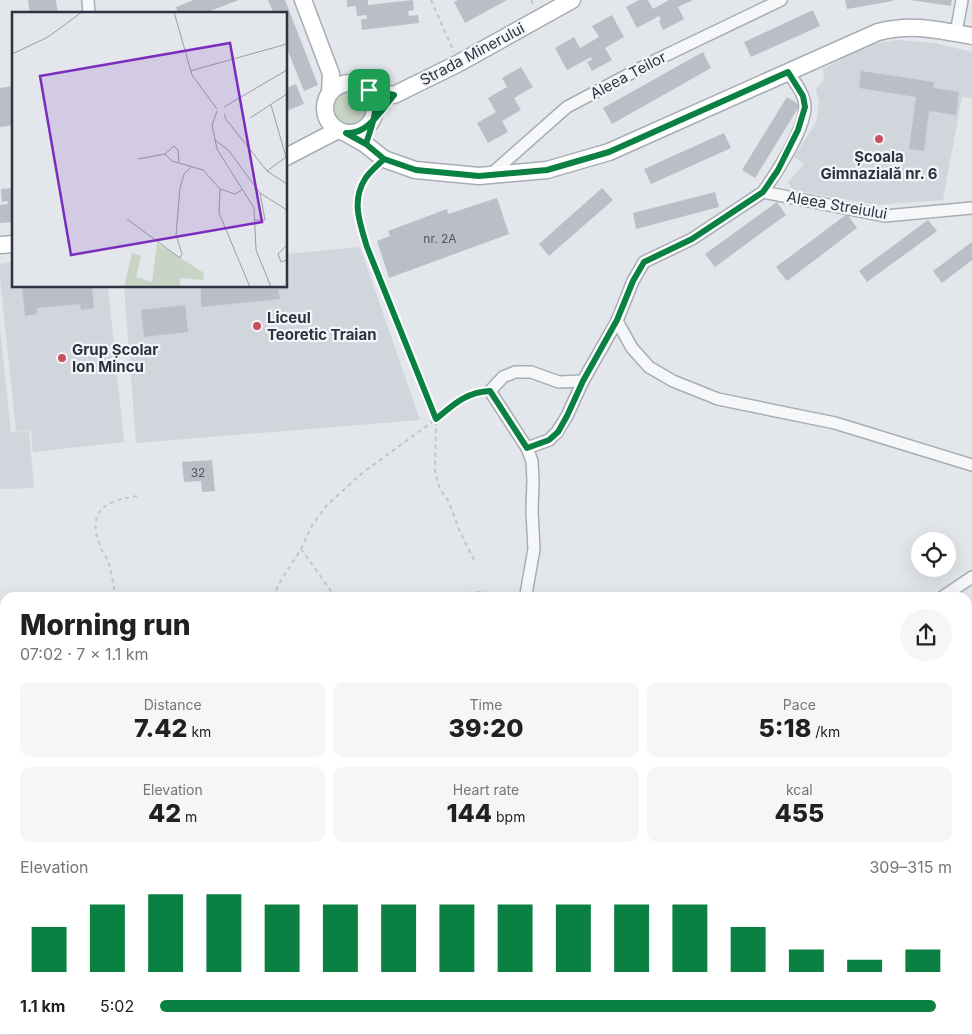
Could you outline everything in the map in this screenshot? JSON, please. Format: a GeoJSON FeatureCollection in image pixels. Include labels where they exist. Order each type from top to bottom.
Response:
{"type":"FeatureCollection","features":[{"type":"Feature","properties":{"kind":"street"},"geometry":{"type":"LineString","coordinates":[[303,0],[331,74],[330,92],[326,101],[325,111],[310,144]]}},
{"type":"Feature","properties":{"kind":"street","name":"Strada Minerului"},"geometry":{"type":"LineString","coordinates":[[394,95],[459,63],[572,0]]}},
{"type":"Feature","properties":{"kind":"street","name":"Aleea Teilor"},"geometry":{"type":"LineString","coordinates":[[490,176],[568,107],[656,60],[781,0]]}},
{"type":"Feature","properties":{"kind":"street"},"geometry":{"type":"LineString","coordinates":[[956,33],[962,0]]}},
{"type":"Feature","properties":{"kind":"street"},"geometry":{"type":"LineString","coordinates":[[325,111],[331,124],[366,144],[384,159],[422,171],[490,176],[547,170],[609,152],[878,32],[896,27],[912,26],[972,36]]}},
{"type":"Feature","properties":{"kind":"street","name":"Aleea Streiului"},"geometry":{"type":"LineString","coordinates":[[617,320],[633,281],[644,262],[692,239],[763,192],[778,170],[803,117],[805,107],[803,96],[788,72]]}},
{"type":"Feature","properties":{"kind":"street"},"geometry":{"type":"LineString","coordinates":[[288,156],[310,144],[342,132],[360,132],[368,126],[394,95],[369,90],[360,84],[331,74]]}},
{"type":"Feature","properties":{"kind":"street"},"geometry":{"type":"LineString","coordinates":[[330,92],[341,84],[351,82]]}},
{"type":"Feature","properties":{"kind":"street"},"geometry":{"type":"LineString","coordinates":[[366,144],[376,106],[369,90]]}},
{"type":"Feature","properties":{"kind":"street","name":"Aleea Streiului"},"geometry":{"type":"LineString","coordinates":[[763,192],[885,216],[972,208]]}},
{"type":"Feature","properties":{"kind":"street"},"geometry":{"type":"LineString","coordinates":[[527,448],[549,440],[558,432],[583,381],[617,320]]}},
{"type":"Feature","properties":{"kind":"street"},"geometry":{"type":"LineString","coordinates":[[617,320],[632,348],[649,367],[673,381],[718,399],[835,423],[972,465]]}},
{"type":"Feature","properties":{"kind":"street"},"geometry":{"type":"LineString","coordinates":[[526,592],[534,549],[532,460],[527,448],[490,391],[504,377],[515,372],[531,372],[559,382],[583,381]]}},
{"type":"Feature","properties":{"kind":"street"},"geometry":{"type":"LineString","coordinates":[[949,592],[972,576]]}},
{"type":"Feature","properties":{"kind":"lane"},"geometry":{"type":"LineString","coordinates":[[380,280],[358,218],[357,206],[365,178],[384,159]]}},
{"type":"Feature","properties":{"kind":"path"},"geometry":{"type":"LineString","coordinates":[[431,0],[459,63]]}},
{"type":"Feature","properties":{"kind":"path"},"geometry":{"type":"LineString","coordinates":[[380,280],[436,419],[435,473],[440,489],[450,502],[460,532],[474,560]]}},
{"type":"Feature","properties":{"kind":"path"},"geometry":{"type":"LineString","coordinates":[[276,592],[301,549],[311,527],[326,506],[361,474],[458,401],[476,392],[490,391]]}},
{"type":"Feature","properties":{"kind":"path"},"geometry":{"type":"LineString","coordinates":[[115,592],[108,561],[100,545],[95,528],[97,515],[108,503],[121,498],[138,496]]}},
{"type":"Feature","properties":{"kind":"path"},"geometry":{"type":"LineString","coordinates":[[301,549],[332,592]]}},
{"type":"Feature","properties":{"kind":"shaded area","name":"Școala Gimnazială nr. 6"},"geometry":{"type":"Polygon","coordinates":[[[897,40],[934,43],[972,52],[972,98],[962,97],[943,200],[876,205],[793,190],[788,182],[804,164],[794,157],[816,122],[819,103],[816,89],[824,80],[823,69],[869,45],[897,40]]]}},
{"type":"Feature","properties":{"kind":"shaded area","name":"Liceul Teoretic Traian"},"geometry":{"type":"Polygon","coordinates":[[[360,247],[420,420],[136,443],[124,288],[288,288],[288,254],[360,247]]]}},
{"type":"Feature","properties":{"kind":"shaded area","name":"Grup Școlar Ion Mincu"},"geometry":{"type":"Polygon","coordinates":[[[12,262],[12,288],[108,288],[124,442],[33,452],[31,430],[16,431],[0,264],[12,262]]]}},
{"type":"Feature","properties":{"kind":"shaded area"},"geometry":{"type":"Polygon","coordinates":[[[0,328],[11,432],[29,431],[34,488],[0,489],[0,328]]]}},
{"type":"Feature","properties":{"kind":"green space"},"geometry":{"type":"Polygon","coordinates":[[[349,89],[356,90],[362,94],[366,100],[366,114],[362,120],[356,124],[349,125],[342,124],[336,120],[332,114],[331,107],[332,100],[336,94],[342,90],[349,89]]]}},
{"type":"Feature","properties":{"kind":"building"},"geometry":{"type":"Polygon","coordinates":[[[28,0],[56,0],[58,12],[30,12],[28,0]]]}},
{"type":"Feature","properties":{"kind":"building"},"geometry":{"type":"Polygon","coordinates":[[[194,0],[239,0],[207,12],[177,12],[176,7],[194,0]]]}},
{"type":"Feature","properties":{"kind":"building"},"geometry":{"type":"Polygon","coordinates":[[[268,0],[285,0],[318,85],[304,91],[288,51],[288,12],[273,12],[268,0]]]}},
{"type":"Feature","properties":{"kind":"building"},"geometry":{"type":"Polygon","coordinates":[[[347,0],[368,0],[368,5],[413,0],[414,10],[408,11],[409,16],[418,15],[419,23],[362,30],[361,19],[367,19],[366,15],[357,16],[356,6],[347,7],[347,0]]]}},
{"type":"Feature","properties":{"kind":"building"},"geometry":{"type":"Polygon","coordinates":[[[458,0],[507,0],[465,23],[454,2],[458,0]]]}},
{"type":"Feature","properties":{"kind":"building"},"geometry":{"type":"Polygon","coordinates":[[[639,0],[648,0],[653,9],[669,0],[693,0],[678,7],[684,19],[663,30],[659,16],[637,28],[626,7],[639,0]]]}},
{"type":"Feature","properties":{"kind":"building"},"geometry":{"type":"Polygon","coordinates":[[[845,0],[893,0],[893,1],[847,9],[845,0]]]}},
{"type":"Feature","properties":{"kind":"building"},"geometry":{"type":"Polygon","coordinates":[[[910,0],[952,0],[951,6],[910,0]]]}},
{"type":"Feature","properties":{"kind":"building"},"geometry":{"type":"Polygon","coordinates":[[[813,10],[820,26],[751,57],[744,42],[813,10]]]}},
{"type":"Feature","properties":{"kind":"building"},"geometry":{"type":"Polygon","coordinates":[[[612,15],[624,37],[605,48],[612,60],[592,71],[587,62],[592,60],[591,57],[567,70],[555,48],[574,37],[580,48],[599,37],[592,26],[612,15]]]}},
{"type":"Feature","properties":{"kind":"building"},"geometry":{"type":"Polygon","coordinates":[[[703,52],[711,68],[612,124],[603,108],[703,52]]]}},
{"type":"Feature","properties":{"kind":"building"},"geometry":{"type":"Polygon","coordinates":[[[521,67],[533,87],[514,98],[521,110],[502,121],[508,132],[488,143],[477,123],[496,112],[488,98],[507,87],[502,78],[521,67]]]}},
{"type":"Feature","properties":{"kind":"building"},"geometry":{"type":"Polygon","coordinates":[[[861,71],[934,82],[933,88],[959,92],[956,115],[929,111],[924,151],[909,149],[916,97],[859,88],[861,71]]]}},
{"type":"Feature","properties":{"kind":"building"},"geometry":{"type":"Polygon","coordinates":[[[296,84],[304,104],[288,110],[288,87],[296,84]]]}},
{"type":"Feature","properties":{"kind":"building"},"geometry":{"type":"Polygon","coordinates":[[[12,86],[12,125],[0,127],[0,88],[12,86]]]}},
{"type":"Feature","properties":{"kind":"building"},"geometry":{"type":"Polygon","coordinates":[[[787,97],[800,105],[755,178],[742,170],[787,97]]]}},
{"type":"Feature","properties":{"kind":"building"},"geometry":{"type":"Polygon","coordinates":[[[724,133],[731,148],[651,184],[644,169],[724,133]]]}},
{"type":"Feature","properties":{"kind":"building"},"geometry":{"type":"Polygon","coordinates":[[[12,188],[12,222],[0,223],[0,205],[8,204],[7,201],[2,202],[1,189],[12,188]]]}},
{"type":"Feature","properties":{"kind":"building"},"geometry":{"type":"Polygon","coordinates":[[[602,188],[613,200],[549,256],[539,244],[602,188]]]}},
{"type":"Feature","properties":{"kind":"building"},"geometry":{"type":"Polygon","coordinates":[[[715,192],[719,207],[636,229],[633,213],[715,192]]]}},
{"type":"Feature","properties":{"kind":"building"},"geometry":{"type":"Polygon","coordinates":[[[497,198],[509,234],[389,278],[377,241],[390,236],[388,231],[447,209],[448,214],[497,198]]]}},
{"type":"Feature","properties":{"kind":"building"},"geometry":{"type":"Polygon","coordinates":[[[777,202],[786,215],[715,267],[705,254],[777,202]]]}},
{"type":"Feature","properties":{"kind":"building"},"geometry":{"type":"Polygon","coordinates":[[[847,214],[857,228],[787,281],[776,267],[847,214]]]}},
{"type":"Feature","properties":{"kind":"building"},"geometry":{"type":"Polygon","coordinates":[[[928,220],[937,231],[867,282],[859,271],[928,220]]]}},
{"type":"Feature","properties":{"kind":"building"},"geometry":{"type":"Polygon","coordinates":[[[972,242],[972,260],[942,283],[933,271],[972,242]]]}},
{"type":"Feature","properties":{"kind":"building"},"geometry":{"type":"Polygon","coordinates":[[[22,288],[92,288],[94,308],[81,310],[80,304],[37,308],[37,314],[25,316],[22,288]]]}},
{"type":"Feature","properties":{"kind":"building"},"geometry":{"type":"Polygon","coordinates":[[[201,288],[288,288],[278,290],[280,299],[201,307],[201,288]]]}},
{"type":"Feature","properties":{"kind":"building"},"geometry":{"type":"Polygon","coordinates":[[[185,305],[188,332],[144,337],[141,310],[185,305]]]}},
{"type":"Feature","properties":{"kind":"building"},"geometry":{"type":"Polygon","coordinates":[[[212,460],[215,491],[202,492],[201,481],[184,482],[182,462],[212,460]]]}},
{"type":"Feature","properties":{"kind":"place","name":"Școala Gimnazială nr. 6"},"geometry":{"type":"Point","coordinates":[879,139]}},
{"type":"Feature","properties":{"kind":"place","name":"Liceul Teoretic Traian"},"geometry":{"type":"Point","coordinates":[257,326]}},
{"type":"Feature","properties":{"kind":"place","name":"Grup Școlar Ion Mincu"},"geometry":{"type":"Point","coordinates":[62,358]}},
{"type":"Feature","properties":{"kind":"route"},"geometry":{"type":"LineString","coordinates":[[369,90],[374,98],[376,111],[373,119],[366,144],[384,159],[365,178],[359,194],[358,218],[367,247],[436,419],[458,401],[476,392],[490,391],[527,448],[549,440],[558,432],[598,352],[617,320],[624,299],[644,262],[692,239],[763,192],[778,170],[798,130],[805,107],[803,96],[788,72],[609,152],[547,170],[479,176],[436,173],[399,165],[384,159],[366,144],[346,133],[360,132],[368,126],[373,119],[394,95],[369,90]]}}]}
